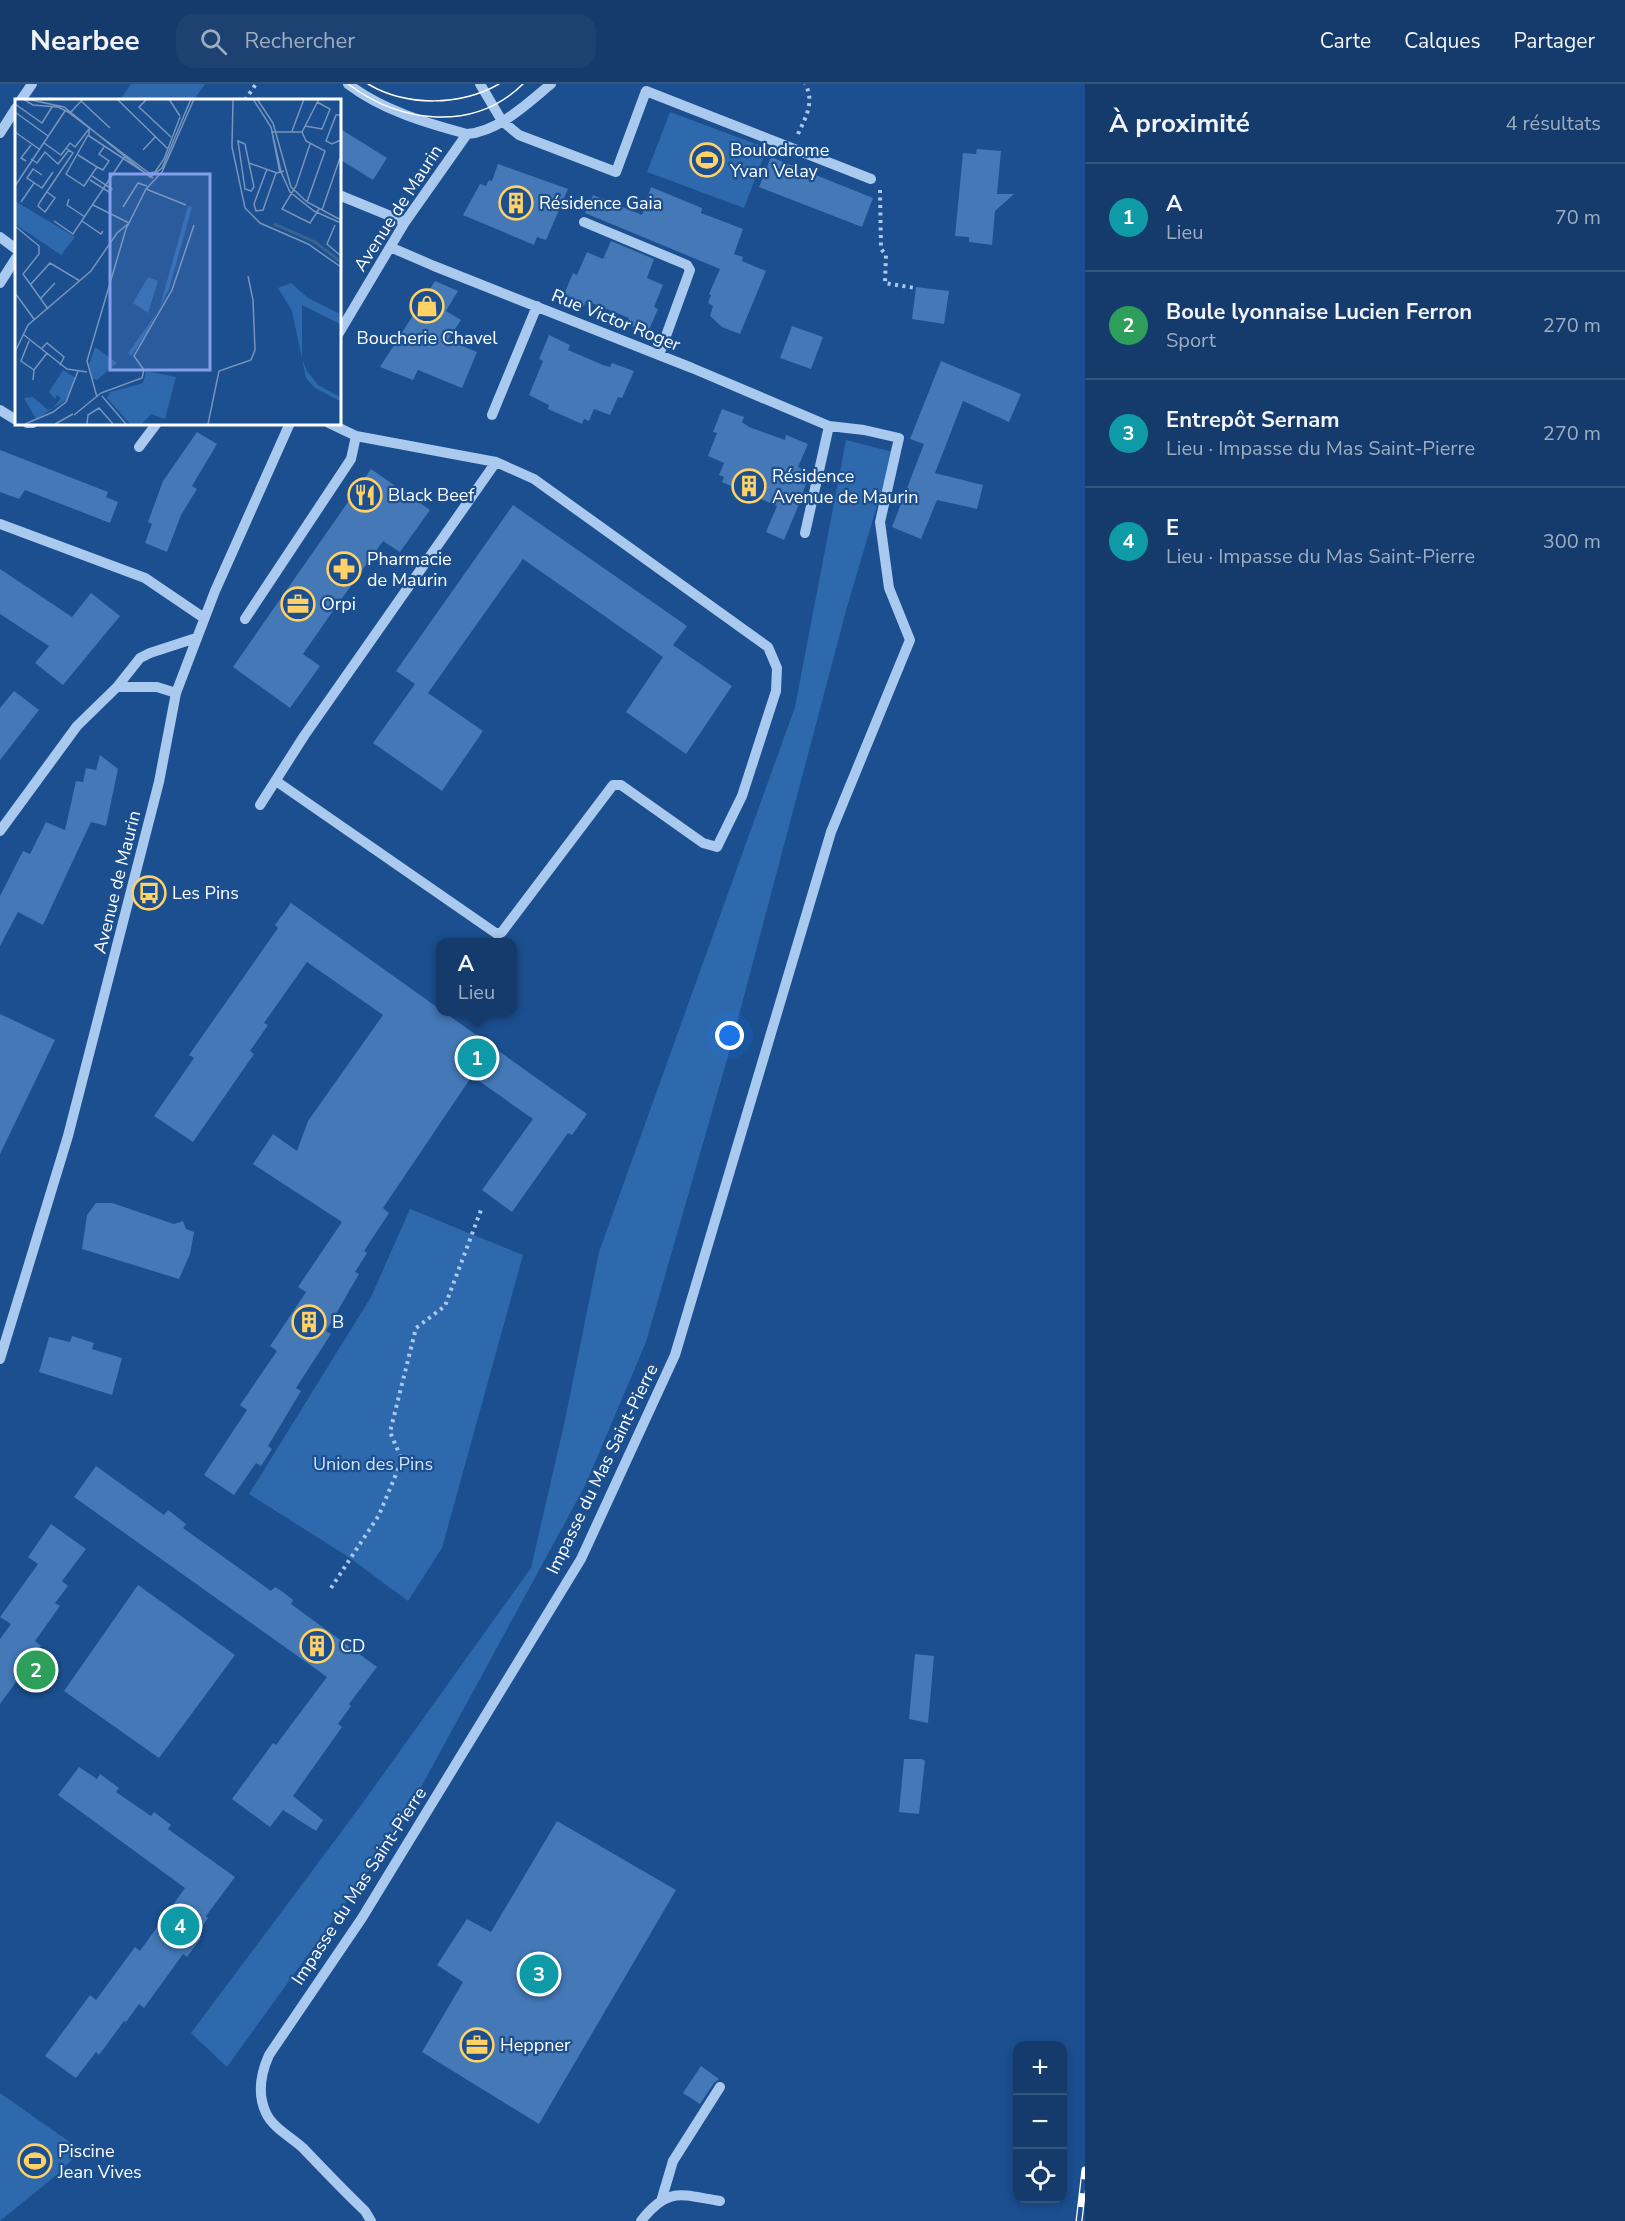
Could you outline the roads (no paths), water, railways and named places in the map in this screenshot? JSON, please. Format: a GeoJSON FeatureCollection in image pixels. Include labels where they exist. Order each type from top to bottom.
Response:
{"type":"FeatureCollection","features":[{"type":"Feature","properties":{"kind":"street"},"geometry":{"type":"LineString","coordinates":[[22,99],[32,84]]}},
{"type":"Feature","properties":{"kind":"street"},"geometry":{"type":"LineString","coordinates":[[348,84],[370,99],[389,108],[467,134],[479,133],[502,121],[551,84]]}},
{"type":"Feature","properties":{"kind":"street"},"geometry":{"type":"LineString","coordinates":[[480,84],[502,121],[525,138],[616,172],[646,91],[871,179]]}},
{"type":"Feature","properties":{"kind":"street"},"geometry":{"type":"LineString","coordinates":[[0,133],[15,110]]}},
{"type":"Feature","properties":{"kind":"street","name":"Avenue de Maurin"},"geometry":{"type":"LineString","coordinates":[[340,331],[405,222],[467,134]]}},
{"type":"Feature","properties":{"kind":"street"},"geometry":{"type":"LineString","coordinates":[[340,195],[405,222]]}},
{"type":"Feature","properties":{"kind":"street"},"geometry":{"type":"LineString","coordinates":[[584,222],[687,264],[690,270],[659,355]]}},
{"type":"Feature","properties":{"kind":"street"},"geometry":{"type":"LineString","coordinates":[[0,237],[15,248]]}},
{"type":"Feature","properties":{"kind":"street","name":"Rue Victor Roger"},"geometry":{"type":"LineString","coordinates":[[390,247],[829,426],[899,438],[880,522],[889,588],[910,640]]}},
{"type":"Feature","properties":{"kind":"street"},"geometry":{"type":"LineString","coordinates":[[0,283],[15,260]]}},
{"type":"Feature","properties":{"kind":"street"},"geometry":{"type":"LineString","coordinates":[[492,415],[537,306]]}},
{"type":"Feature","properties":{"kind":"street"},"geometry":{"type":"LineString","coordinates":[[0,410],[15,419]]}},
{"type":"Feature","properties":{"kind":"street"},"geometry":{"type":"LineString","coordinates":[[139,447],[156,424]]}},
{"type":"Feature","properties":{"kind":"street","name":"Avenue de Maurin"},"geometry":{"type":"LineString","coordinates":[[0,1359],[68,1136],[159,782],[176,693],[204,618],[290,424]]}},
{"type":"Feature","properties":{"kind":"street"},"geometry":{"type":"LineString","coordinates":[[276,781],[497,934],[502,932],[613,785],[621,785],[703,843],[717,847],[742,796],[776,692],[777,668],[768,647],[534,479],[496,462],[356,436],[331,424]]}},
{"type":"Feature","properties":{"kind":"street"},"geometry":{"type":"LineString","coordinates":[[805,534],[829,426]]}},
{"type":"Feature","properties":{"kind":"street"},"geometry":{"type":"LineString","coordinates":[[245,619],[351,459],[356,436]]}},
{"type":"Feature","properties":{"kind":"street"},"geometry":{"type":"LineString","coordinates":[[260,805],[304,736],[496,462]]}},
{"type":"Feature","properties":{"kind":"street"},"geometry":{"type":"LineString","coordinates":[[0,524],[145,578],[204,618]]}},
{"type":"Feature","properties":{"kind":"street"},"geometry":{"type":"LineString","coordinates":[[0,831],[78,726],[117,687],[140,658],[196,638]]}},
{"type":"Feature","properties":{"kind":"street","name":"Impasse du Mas Saint-Pierre"},"geometry":{"type":"LineString","coordinates":[[370,2221],[365,2211],[302,2147],[271,2121],[262,2102],[260,2086],[263,2069],[269,2055],[362,1918],[581,1559],[670,1366],[831,832],[910,640]]}},
{"type":"Feature","properties":{"kind":"street"},"geometry":{"type":"LineString","coordinates":[[117,687],[157,687],[176,693]]}},
{"type":"Feature","properties":{"kind":"street"},"geometry":{"type":"LineString","coordinates":[[641,2221],[662,2198],[673,2161],[720,2087]]}},
{"type":"Feature","properties":{"kind":"street"},"geometry":{"type":"LineString","coordinates":[[662,2198],[681,2195],[720,2201]]}},
{"type":"Feature","properties":{"kind":"tram line"},"geometry":{"type":"LineString","coordinates":[[348,84],[390,107],[413,114],[436,117],[459,116],[482,110],[503,100],[523,84]]}},
{"type":"Feature","properties":{"kind":"tram line"},"geometry":{"type":"LineString","coordinates":[[368,84],[399,97],[434,101],[468,97],[499,84]]}},
{"type":"Feature","properties":{"kind":"railway"},"geometry":{"type":"LineString","coordinates":[[1079,2221],[1085,2170]]}},
{"type":"Feature","properties":{"kind":"place","name":"Boulodrome Yvan Velay"},"geometry":{"type":"Point","coordinates":[707,160]}},
{"type":"Feature","properties":{"kind":"place","name":"Résidence Gaia"},"geometry":{"type":"Point","coordinates":[516,203]}},
{"type":"Feature","properties":{"kind":"place","name":"Boucherie Chavel"},"geometry":{"type":"Point","coordinates":[427,306]}},
{"type":"Feature","properties":{"kind":"place","name":"Résidence Avenue de Maurin"},"geometry":{"type":"Point","coordinates":[749,486]}},
{"type":"Feature","properties":{"kind":"place","name":"Black Beef"},"geometry":{"type":"Point","coordinates":[365,495]}},
{"type":"Feature","properties":{"kind":"place","name":"Pharmacie de Maurin"},"geometry":{"type":"Point","coordinates":[344,569]}},
{"type":"Feature","properties":{"kind":"place","name":"Orpi"},"geometry":{"type":"Point","coordinates":[298,604]}},
{"type":"Feature","properties":{"kind":"place","name":"Les Pins"},"geometry":{"type":"Point","coordinates":[149,893]}},
{"type":"Feature","properties":{"kind":"place","name":"A"},"geometry":{"type":"Point","coordinates":[477,1058]}},
{"type":"Feature","properties":{"kind":"place","name":"B"},"geometry":{"type":"Point","coordinates":[309,1322]}},
{"type":"Feature","properties":{"kind":"place","name":"CD"},"geometry":{"type":"Point","coordinates":[317,1646]}},
{"type":"Feature","properties":{"kind":"place","name":"Boule lyonnaise Lucien Ferron"},"geometry":{"type":"Point","coordinates":[36,1670]}},
{"type":"Feature","properties":{"kind":"place","name":"E"},"geometry":{"type":"Point","coordinates":[180,1926]}},
{"type":"Feature","properties":{"kind":"place","name":"Entrepôt Sernam"},"geometry":{"type":"Point","coordinates":[539,1974]}},
{"type":"Feature","properties":{"kind":"place","name":"Heppner"},"geometry":{"type":"Point","coordinates":[477,2045]}},
{"type":"Feature","properties":{"kind":"place","name":"Piscine Jean Vives"},"geometry":{"type":"Point","coordinates":[35,2161]}},
{"type":"Feature","properties":{"kind":"park label","name":"Union des Pins"},"geometry":{"type":"Point","coordinates":[373,1464]}}]}
